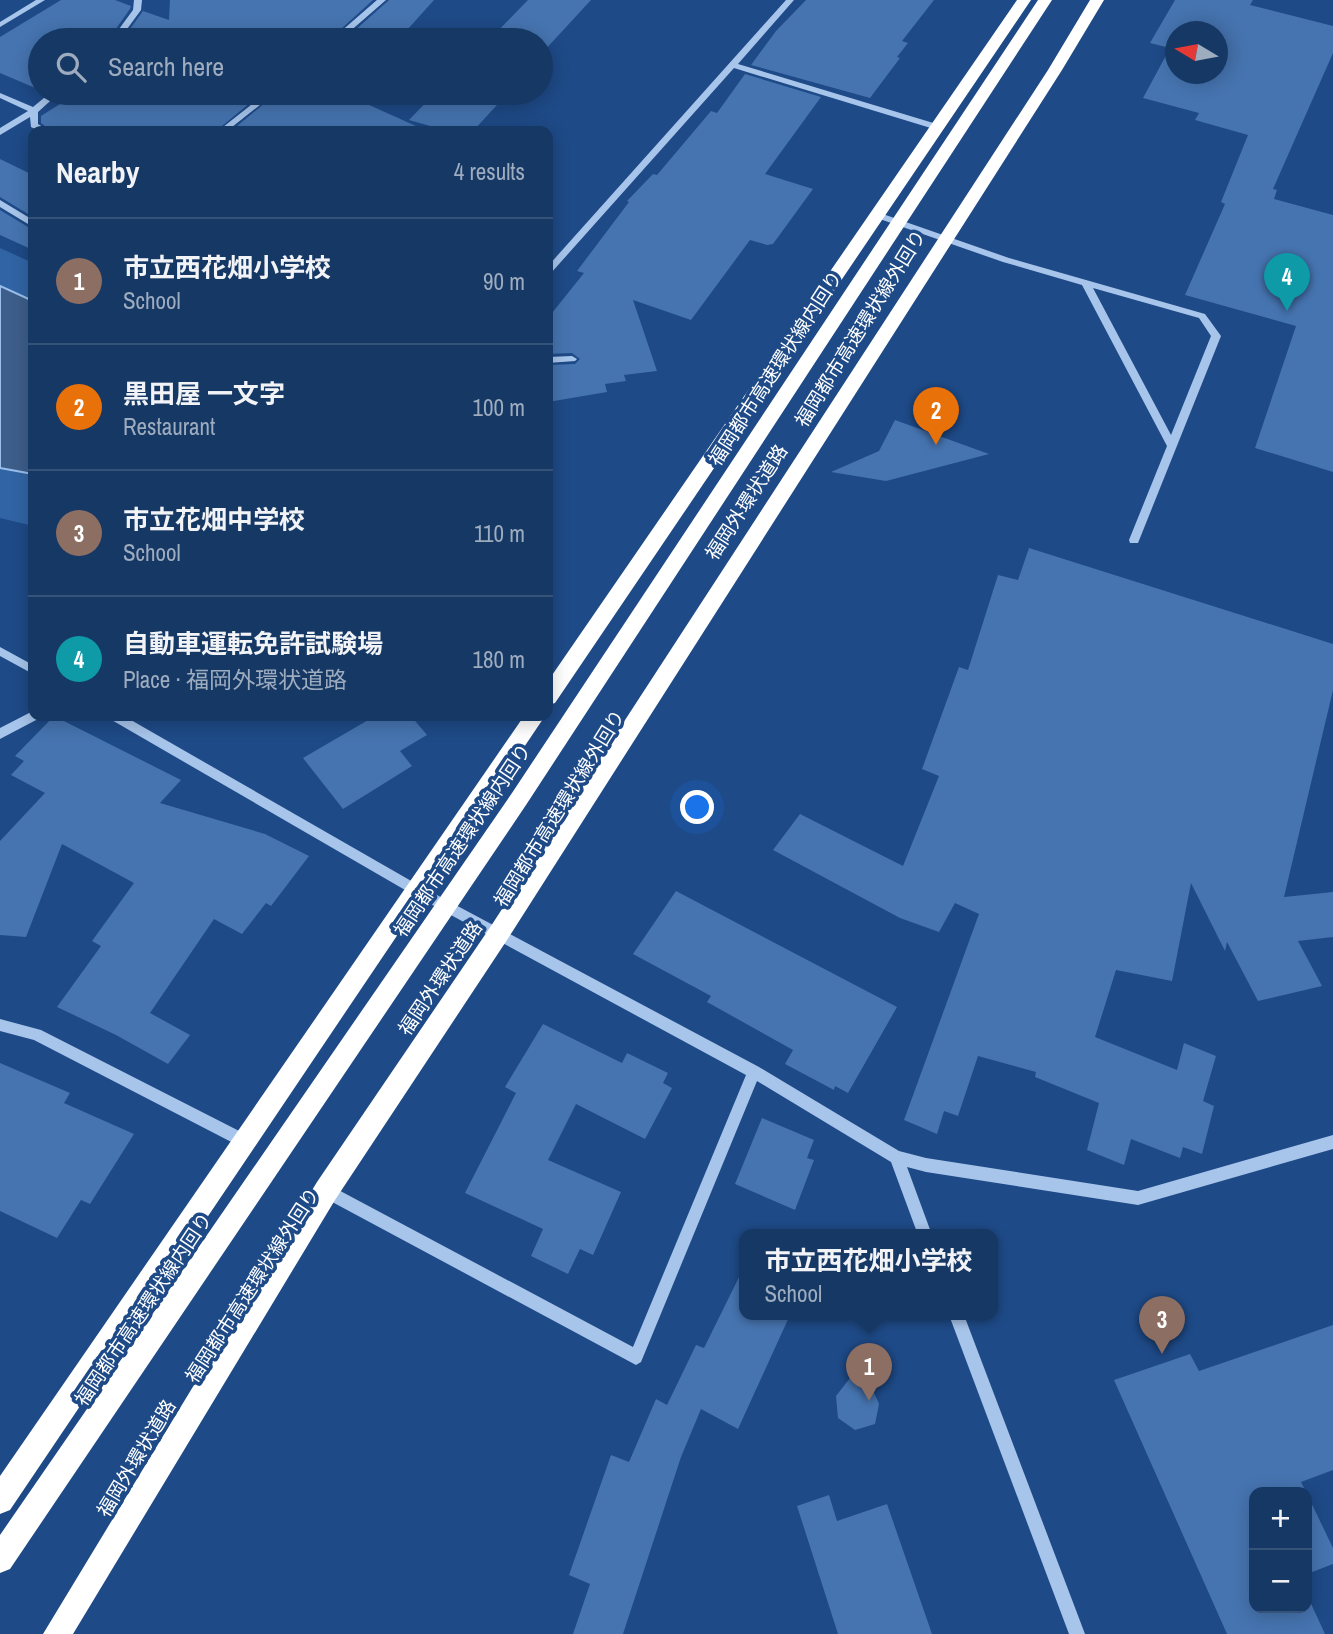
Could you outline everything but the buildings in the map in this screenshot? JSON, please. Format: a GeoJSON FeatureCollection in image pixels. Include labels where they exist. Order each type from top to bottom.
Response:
{"type":"FeatureCollection","features":[{"type":"Feature","properties":{"kind":"highway"},"geometry":{"type":"LineString","coordinates":[[553,690],[1024,0]]}},
{"type":"Feature","properties":{"kind":"highway","name":"福岡都市高速環状線内回り"},"geometry":{"type":"LineString","coordinates":[[0,1559],[511,811],[1045,0]]}},
{"type":"Feature","properties":{"kind":"highway","name":"福岡外環状道路"},"geometry":{"type":"LineString","coordinates":[[55,1634],[327,1192],[499,933],[1055,70],[1094,0]]}},
{"type":"Feature","properties":{"kind":"highway","name":"福岡都市高速環状線外回り"},"geometry":{"type":"LineString","coordinates":[[55,1634],[575,826],[1094,0]]}},
{"type":"Feature","properties":{"kind":"highway"},"geometry":{"type":"LineString","coordinates":[[0,1500],[532,721]]}},
{"type":"Feature","properties":{"kind":"street"},"geometry":{"type":"LineString","coordinates":[[0,25],[41,0]]}},
{"type":"Feature","properties":{"kind":"street"},"geometry":{"type":"LineString","coordinates":[[124,28],[137,10],[138,0]]}},
{"type":"Feature","properties":{"kind":"street"},"geometry":{"type":"LineString","coordinates":[[349,28],[382,0]]}},
{"type":"Feature","properties":{"kind":"street"},"geometry":{"type":"LineString","coordinates":[[553,265],[790,0]]}},
{"type":"Feature","properties":{"kind":"street"},"geometry":{"type":"LineString","coordinates":[[734,65],[937,127]]}},
{"type":"Feature","properties":{"kind":"street"},"geometry":{"type":"LineString","coordinates":[[0,95],[34,111]]}},
{"type":"Feature","properties":{"kind":"street"},"geometry":{"type":"LineString","coordinates":[[0,132],[41,105]]}},
{"type":"Feature","properties":{"kind":"street"},"geometry":{"type":"LineString","coordinates":[[228,126],[256,105]]}},
{"type":"Feature","properties":{"kind":"street"},"geometry":{"type":"LineString","coordinates":[[34,111],[36,126]]}},
{"type":"Feature","properties":{"kind":"street"},"geometry":{"type":"LineString","coordinates":[[0,203],[28,222]]}},
{"type":"Feature","properties":{"kind":"street"},"geometry":{"type":"LineString","coordinates":[[877,215],[1006,260],[1202,316],[1216,336],[1134,540]]}},
{"type":"Feature","properties":{"kind":"street"},"geometry":{"type":"LineString","coordinates":[[1086,284],[1171,445]]}},
{"type":"Feature","properties":{"kind":"street"},"geometry":{"type":"LineString","coordinates":[[553,360],[572,359]]}},
{"type":"Feature","properties":{"kind":"street"},"geometry":{"type":"LineString","coordinates":[[0,651],[28,667]]}},
{"type":"Feature","properties":{"kind":"street"},"geometry":{"type":"LineString","coordinates":[[0,734],[28,719]]}},
{"type":"Feature","properties":{"kind":"street"},"geometry":{"type":"LineString","coordinates":[[123,721],[416,890],[754,1072],[896,1157],[926,1165],[1138,1198],[1333,1142]]}},
{"type":"Feature","properties":{"kind":"street"},"geometry":{"type":"LineString","coordinates":[[0,1025],[36,1034],[246,1142]]}},
{"type":"Feature","properties":{"kind":"street"},"geometry":{"type":"LineString","coordinates":[[327,1192],[636,1357],[754,1072]]}},
{"type":"Feature","properties":{"kind":"street"},"geometry":{"type":"LineString","coordinates":[[896,1157],[923,1229]]}},
{"type":"Feature","properties":{"kind":"street"},"geometry":{"type":"LineString","coordinates":[[958,1320],[1077,1634]]}},
{"type":"Feature","properties":{"kind":"shaded area"},"geometry":{"type":"Polygon","coordinates":[[[0,248],[28,261],[28,525],[0,518],[0,248]]]}},
{"type":"Feature","properties":{"kind":"shaded area"},"geometry":{"type":"Polygon","coordinates":[[[0,286],[28,299],[28,473],[0,468],[0,286]]]}},
{"type":"Feature","properties":{"kind":"place","name":"自動車運転免許試験場"},"geometry":{"type":"Point","coordinates":[1287,311]}},
{"type":"Feature","properties":{"kind":"place","name":"黒田屋 一文字"},"geometry":{"type":"Point","coordinates":[936,445]}},
{"type":"Feature","properties":{"kind":"place","name":"市立花畑中学校"},"geometry":{"type":"Point","coordinates":[1162,1354]}},
{"type":"Feature","properties":{"kind":"place","name":"市立西花畑小学校"},"geometry":{"type":"Point","coordinates":[869,1401]}}]}
